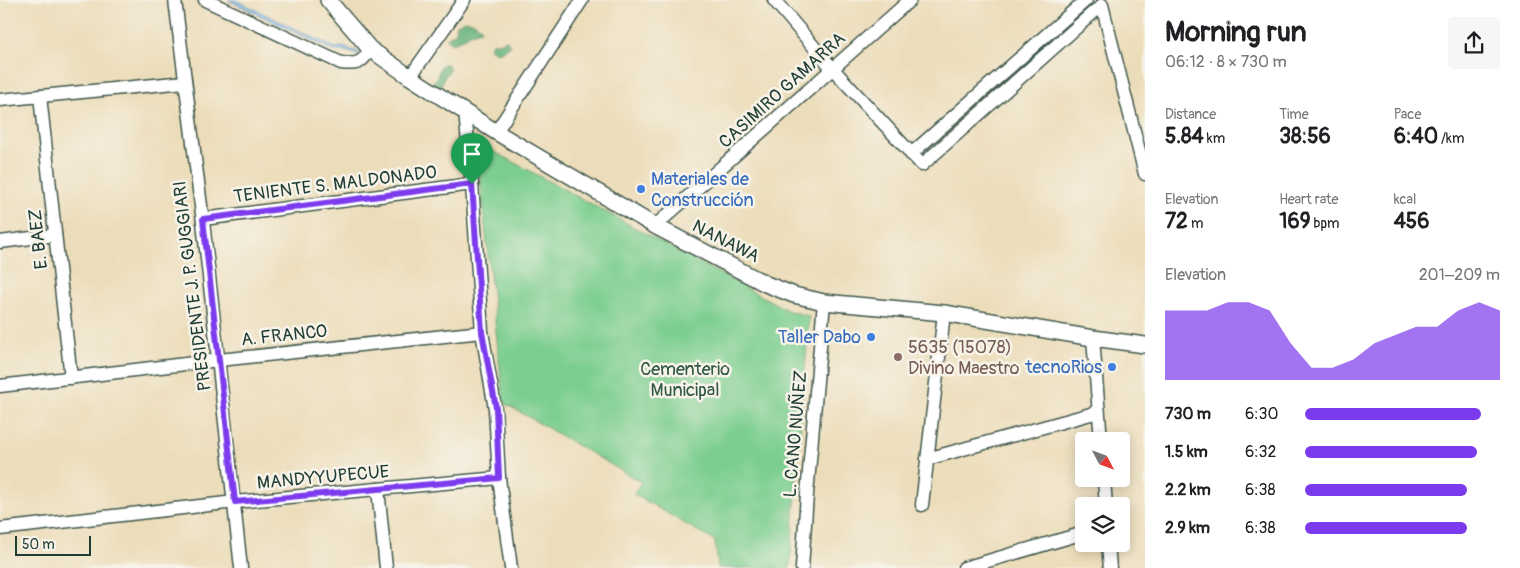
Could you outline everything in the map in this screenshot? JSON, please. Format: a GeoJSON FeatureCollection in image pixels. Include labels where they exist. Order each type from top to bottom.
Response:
{"type":"FeatureCollection","features":[{"type":"Feature","properties":{"kind":"street","name":"PRESIDENTE J. P. GUGGIARI"},"geometry":{"type":"LineString","coordinates":[[175,0],[203,219],[241,568]]}},
{"type":"Feature","properties":{"kind":"street"},"geometry":{"type":"LineString","coordinates":[[205,0],[341,63],[358,63],[364,59],[370,49]]}},
{"type":"Feature","properties":{"kind":"street","name":"NANAWA"},"geometry":{"type":"LineString","coordinates":[[328,0],[370,49],[410,77],[496,132],[655,226],[766,284],[794,295],[824,302],[944,314],[1145,345]]}},
{"type":"Feature","properties":{"kind":"street"},"geometry":{"type":"LineString","coordinates":[[410,77],[464,0]]}},
{"type":"Feature","properties":{"kind":"street"},"geometry":{"type":"LineString","coordinates":[[496,132],[582,0]]}},
{"type":"Feature","properties":{"kind":"street"},"geometry":{"type":"LineString","coordinates":[[774,0],[832,68],[921,164],[1100,5]]}},
{"type":"Feature","properties":{"kind":"street","name":"CASIMIRO GAMARRA"},"geometry":{"type":"LineString","coordinates":[[655,226],[910,0]]}},
{"type":"Feature","properties":{"kind":"street"},"geometry":{"type":"LineString","coordinates":[[911,154],[1086,0],[1088,7],[1100,5]]}},
{"type":"Feature","properties":{"kind":"street"},"geometry":{"type":"LineString","coordinates":[[1100,5],[1143,154],[1145,174]]}},
{"type":"Feature","properties":{"kind":"street"},"geometry":{"type":"LineString","coordinates":[[0,100],[185,82]]}},
{"type":"Feature","properties":{"kind":"street"},"geometry":{"type":"LineString","coordinates":[[982,92],[991,103]]}},
{"type":"Feature","properties":{"kind":"street","name":"E. BAEZ"},"geometry":{"type":"LineString","coordinates":[[40,96],[71,378]]}},
{"type":"Feature","properties":{"kind":"street"},"geometry":{"type":"LineString","coordinates":[[466,112],[482,332],[496,408],[499,478],[511,568]]}},
{"type":"Feature","properties":{"kind":"street"},"geometry":{"type":"LineString","coordinates":[[940,128],[950,140]]}},
{"type":"Feature","properties":{"kind":"street","name":"TENIENTE S. MALDONADO"},"geometry":{"type":"LineString","coordinates":[[203,219],[472,184]]}},
{"type":"Feature","properties":{"kind":"street"},"geometry":{"type":"LineString","coordinates":[[0,242],[55,235]]}},
{"type":"Feature","properties":{"kind":"street","name":"L. CANO NUÑEZ"},"geometry":{"type":"LineString","coordinates":[[802,568],[824,302]]}},
{"type":"Feature","properties":{"kind":"street"},"geometry":{"type":"LineString","coordinates":[[922,505],[944,314]]}},
{"type":"Feature","properties":{"kind":"street","name":"A. FRANCO"},"geometry":{"type":"LineString","coordinates":[[0,386],[482,332]]}},
{"type":"Feature","properties":{"kind":"street"},"geometry":{"type":"LineString","coordinates":[[1094,338],[1100,432]]}},
{"type":"Feature","properties":{"kind":"street"},"geometry":{"type":"LineString","coordinates":[[927,459],[1098,412]]}},
{"type":"Feature","properties":{"kind":"street","name":"MANDYYUPECUE"},"geometry":{"type":"LineString","coordinates":[[0,529],[235,502],[499,478]]}},
{"type":"Feature","properties":{"kind":"street"},"geometry":{"type":"LineString","coordinates":[[378,490],[386,568]]}},
{"type":"Feature","properties":{"kind":"street"},"geometry":{"type":"LineString","coordinates":[[964,568],[1075,536]]}},
{"type":"Feature","properties":{"kind":"street"},"geometry":{"type":"LineString","coordinates":[[1109,552],[1110,568]]}},
{"type":"Feature","properties":{"kind":"green space"},"geometry":{"type":"Polygon","coordinates":[[[465,20],[476,23],[481,30],[451,43],[447,38],[456,32],[457,24],[465,20]]]}},
{"type":"Feature","properties":{"kind":"green space"},"geometry":{"type":"Polygon","coordinates":[[[507,40],[510,46],[499,53],[494,52],[490,47],[492,43],[507,40]]]}},
{"type":"Feature","properties":{"kind":"green space"},"geometry":{"type":"Polygon","coordinates":[[[443,64],[447,64],[450,70],[443,79],[440,90],[431,84],[437,78],[440,67],[443,64]]]}},
{"type":"Feature","properties":{"kind":"green space","name":"Cementerio Municipal"},"geometry":{"type":"Polygon","coordinates":[[[480,144],[789,311],[809,316],[790,568],[718,568],[715,541],[634,494],[641,482],[506,404],[503,399],[477,147],[480,144]]]}},
{"type":"Feature","properties":{"kind":"water"},"geometry":{"type":"Polygon","coordinates":[[[228,0],[236,0],[335,48],[343,47],[359,52],[358,55],[345,51],[334,51],[228,0]]]}},
{"type":"Feature","properties":{"kind":"place","name":"Materiales de Construcción"},"geometry":{"type":"Point","coordinates":[641,189]}},
{"type":"Feature","properties":{"kind":"place","name":"Taller Dabo"},"geometry":{"type":"Point","coordinates":[871,337]}},
{"type":"Feature","properties":{"kind":"place","name":"5635 (15078) Divino Maestro"},"geometry":{"type":"Point","coordinates":[898,357]}},
{"type":"Feature","properties":{"kind":"place","name":"tecnoRios"},"geometry":{"type":"Point","coordinates":[1112,367]}},
{"type":"Feature","properties":{"kind":"route"},"geometry":{"type":"LineString","coordinates":[[472,184],[482,332],[496,408],[499,478],[235,502],[203,219],[472,184]]}}]}
